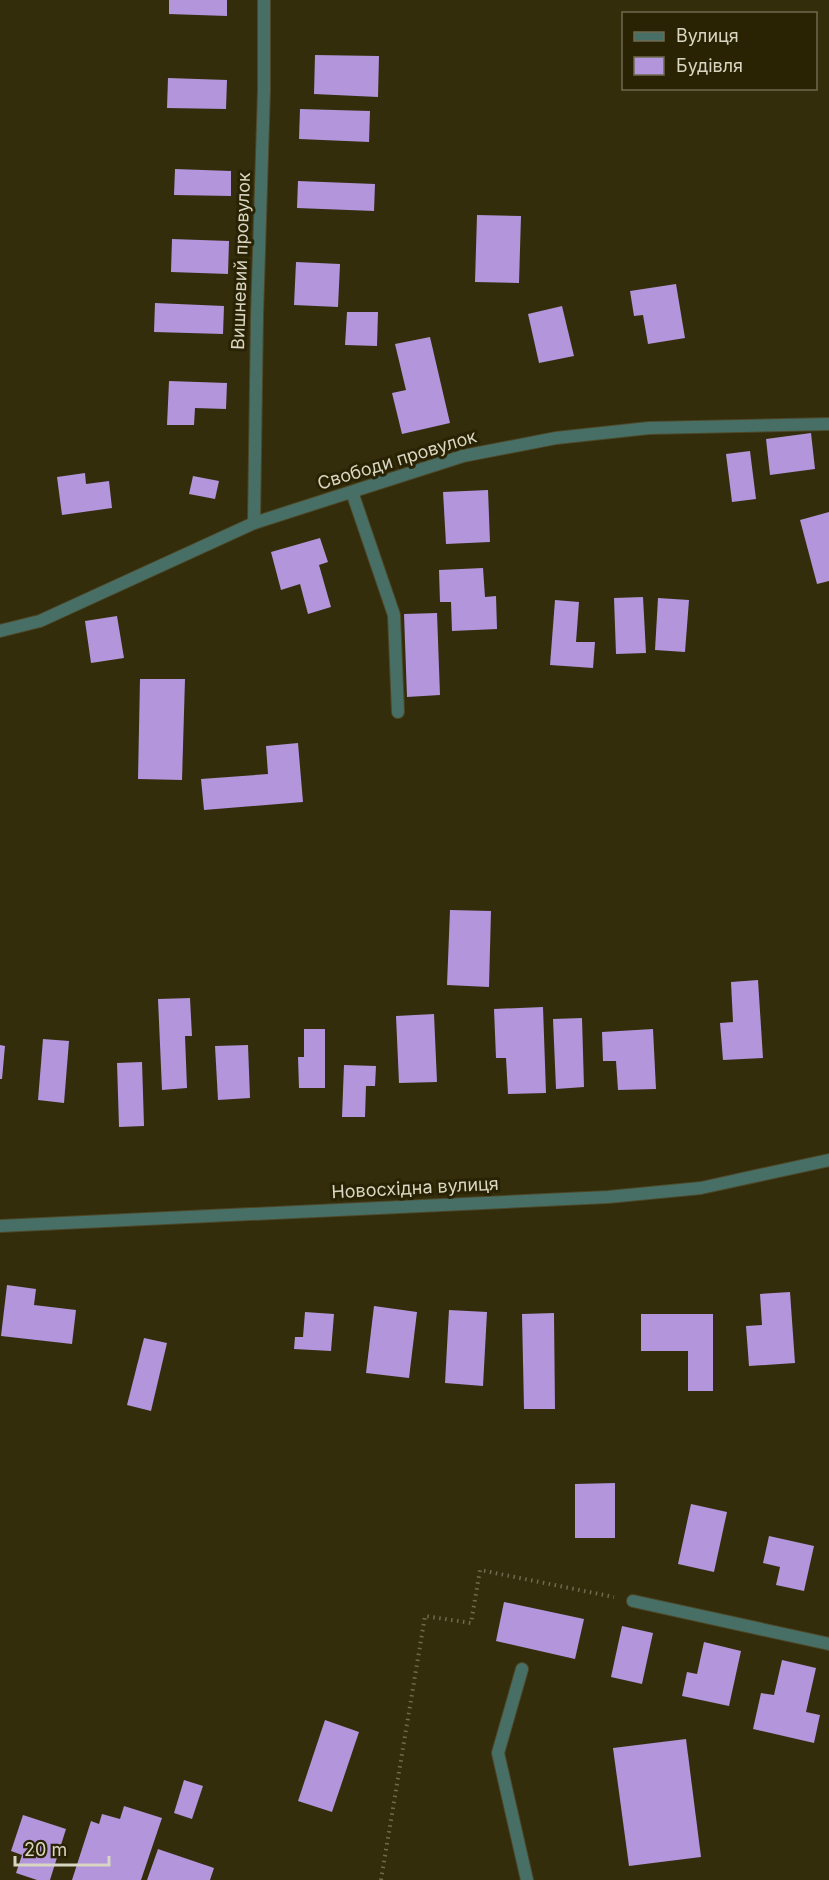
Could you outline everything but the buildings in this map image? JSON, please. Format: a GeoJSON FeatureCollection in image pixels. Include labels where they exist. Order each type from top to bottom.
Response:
{"type":"FeatureCollection","features":[{"type":"Feature","properties":{"kind":"street","name":"Вишневий провулок"},"geometry":{"type":"LineString","coordinates":[[254,523],[264,0]]}},
{"type":"Feature","properties":{"kind":"street","name":"Свободи провулок"},"geometry":{"type":"LineString","coordinates":[[0,632],[40,621],[254,523],[463,456],[556,438],[649,428],[829,424]]}},
{"type":"Feature","properties":{"kind":"street"},"geometry":{"type":"LineString","coordinates":[[352,492],[394,615],[398,712]]}},
{"type":"Feature","properties":{"kind":"street","name":"Новосхідна вулиця"},"geometry":{"type":"LineString","coordinates":[[0,1226],[608,1197],[702,1188],[829,1160]]}},
{"type":"Feature","properties":{"kind":"street"},"geometry":{"type":"LineString","coordinates":[[633,1601],[829,1644]]}},
{"type":"Feature","properties":{"kind":"street"},"geometry":{"type":"LineString","coordinates":[[522,1669],[498,1753],[527,1880]]}},
{"type":"Feature","properties":{"kind":"path"},"geometry":{"type":"LineString","coordinates":[[381,1880],[425,1616],[471,1623],[480,1570],[633,1601]]}}]}
